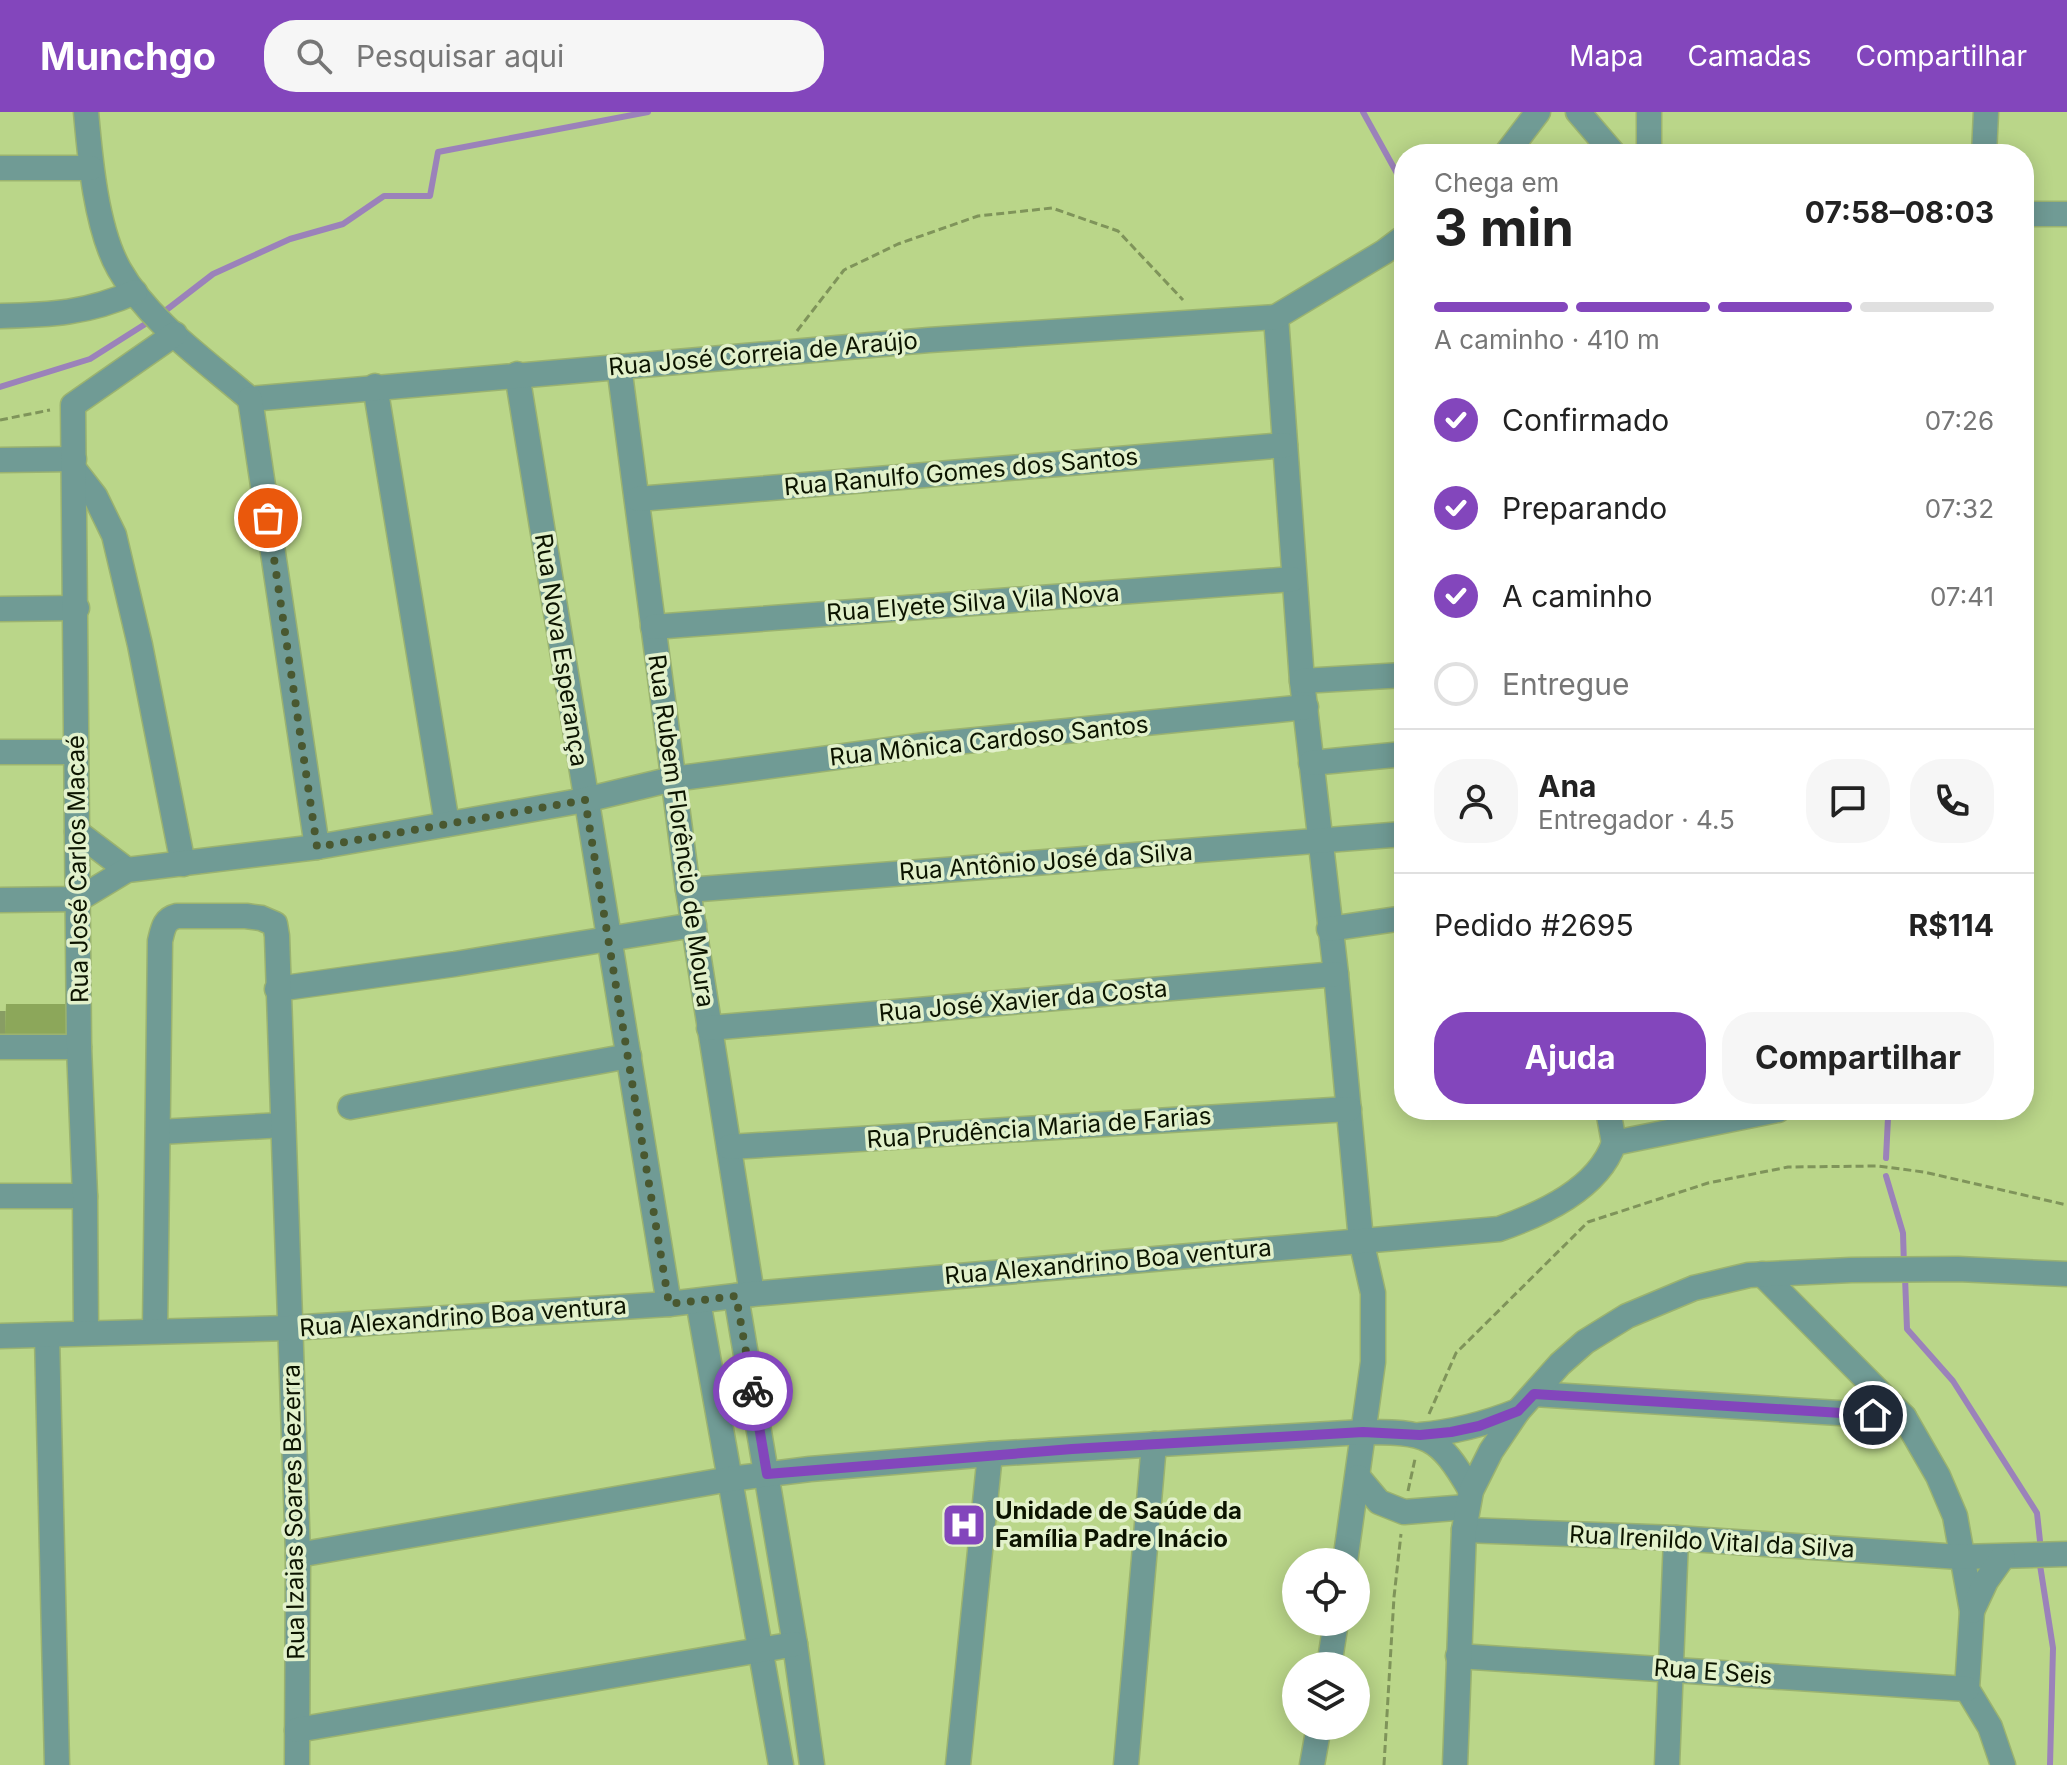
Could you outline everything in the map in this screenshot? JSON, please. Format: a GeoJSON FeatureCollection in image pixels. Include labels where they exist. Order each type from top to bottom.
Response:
{"type":"FeatureCollection","features":[{"type":"Feature","properties":{"kind":"street"},"geometry":{"type":"LineString","coordinates":[[86,112],[91,168],[108,240],[118,267],[135,292],[175,334],[250,399],[317,847]]}},
{"type":"Feature","properties":{"kind":"street"},"geometry":{"type":"LineString","coordinates":[[1514,144],[1538,112]]}},
{"type":"Feature","properties":{"kind":"street"},"geometry":{"type":"LineString","coordinates":[[1578,112],[1605,144]]}},
{"type":"Feature","properties":{"kind":"street"},"geometry":{"type":"LineString","coordinates":[[1649,112],[1649,144]]}},
{"type":"Feature","properties":{"kind":"street"},"geometry":{"type":"LineString","coordinates":[[1984,144],[1986,112]]}},
{"type":"Feature","properties":{"kind":"street"},"geometry":{"type":"LineString","coordinates":[[0,168],[91,168]]}},
{"type":"Feature","properties":{"kind":"street"},"geometry":{"type":"LineString","coordinates":[[2034,214],[2067,214]]}},
{"type":"Feature","properties":{"kind":"street"},"geometry":{"type":"LineString","coordinates":[[1347,1548],[1373,1362],[1373,1293],[1361,1240],[1336,974],[1302,681],[1276,317],[1394,244]]}},
{"type":"Feature","properties":{"kind":"street"},"geometry":{"type":"LineString","coordinates":[[0,316],[62,314],[93,309],[135,292]]}},
{"type":"Feature","properties":{"kind":"street","name":"Rua José Correia de Araújo"},"geometry":{"type":"LineString","coordinates":[[250,399],[517,374],[1276,317]]}},
{"type":"Feature","properties":{"kind":"street"},"geometry":{"type":"LineString","coordinates":[[73,405],[175,334]]}},
{"type":"Feature","properties":{"kind":"street","name":"Rua Rubem Florêncio de Moura"},"geometry":{"type":"LineString","coordinates":[[619,366],[688,890],[729,1147],[767,1474],[812,1765]]}},
{"type":"Feature","properties":{"kind":"street","name":"Rua Nova Esperança"},"geometry":{"type":"LineString","coordinates":[[517,374],[669,1304]]}},
{"type":"Feature","properties":{"kind":"street"},"geometry":{"type":"LineString","coordinates":[[375,386],[447,824]]}},
{"type":"Feature","properties":{"kind":"street","name":"Rua José Carlos Macaé"},"geometry":{"type":"LineString","coordinates":[[73,405],[79,1047],[86,1333]]}},
{"type":"Feature","properties":{"kind":"street","name":"Rua Ranulfo Gomes dos Santos"},"geometry":{"type":"LineString","coordinates":[[638,499],[1285,445]]}},
{"type":"Feature","properties":{"kind":"street"},"geometry":{"type":"LineString","coordinates":[[0,460],[74,464],[108,518],[140,645],[183,864]]}},
{"type":"Feature","properties":{"kind":"street","name":"Rua Elyete Silva Vila Nova"},"geometry":{"type":"LineString","coordinates":[[653,627],[1293,579]]}},
{"type":"Feature","properties":{"kind":"street"},"geometry":{"type":"LineString","coordinates":[[0,609],[77,608]]}},
{"type":"Feature","properties":{"kind":"street"},"geometry":{"type":"LineString","coordinates":[[1302,681],[1394,676]]}},
{"type":"Feature","properties":{"kind":"street","name":"Rua Mônica Cardoso Santos"},"geometry":{"type":"LineString","coordinates":[[127,870],[317,847],[585,800],[673,779],[926,745],[1306,707]]}},
{"type":"Feature","properties":{"kind":"street"},"geometry":{"type":"LineString","coordinates":[[0,752],[76,752]]}},
{"type":"Feature","properties":{"kind":"street"},"geometry":{"type":"LineString","coordinates":[[1311,763],[1394,755]]}},
{"type":"Feature","properties":{"kind":"street"},"geometry":{"type":"LineString","coordinates":[[0,900],[79,899],[127,870],[77,832]]}},
{"type":"Feature","properties":{"kind":"street","name":"Rua Antônio José da Silva"},"geometry":{"type":"LineString","coordinates":[[688,890],[1394,835]]}},
{"type":"Feature","properties":{"kind":"street","name":"Rua Izaias Soares Bezerra"},"geometry":{"type":"LineString","coordinates":[[159,1132],[160,941],[166,923],[177,916],[246,916],[275,924],[298,1555],[297,1765]]}},
{"type":"Feature","properties":{"kind":"street"},"geometry":{"type":"LineString","coordinates":[[1329,929],[1394,919]]}},
{"type":"Feature","properties":{"kind":"street"},"geometry":{"type":"LineString","coordinates":[[277,989],[694,925]]}},
{"type":"Feature","properties":{"kind":"street","name":"Rua José Xavier da Costa"},"geometry":{"type":"LineString","coordinates":[[709,1028],[1336,974]]}},
{"type":"Feature","properties":{"kind":"street"},"geometry":{"type":"LineString","coordinates":[[0,1047],[79,1047]]}},
{"type":"Feature","properties":{"kind":"street"},"geometry":{"type":"LineString","coordinates":[[350,1107],[629,1056]]}},
{"type":"Feature","properties":{"kind":"street","name":"Rua Prudência Maria de Farias"},"geometry":{"type":"LineString","coordinates":[[729,1147],[1349,1109]]}},
{"type":"Feature","properties":{"kind":"street"},"geometry":{"type":"LineString","coordinates":[[1610,1120],[1614,1143],[1728,1120]]}},
{"type":"Feature","properties":{"kind":"street"},"geometry":{"type":"LineString","coordinates":[[155,1330],[159,1132],[283,1125]]}},
{"type":"Feature","properties":{"kind":"street","name":"Rua Alexandrino Boa ventura"},"geometry":{"type":"LineString","coordinates":[[0,1336],[289,1328],[669,1304],[1499,1229],[1533,1217],[1563,1199],[1608,1158],[1614,1143]]}},
{"type":"Feature","properties":{"kind":"street"},"geometry":{"type":"LineString","coordinates":[[0,1196],[85,1196]]}},
{"type":"Feature","properties":{"kind":"street"},"geometry":{"type":"LineString","coordinates":[[1467,1509],[1491,1451],[1526,1402],[1560,1364],[1585,1342],[1627,1316],[1694,1288],[1749,1275],[1851,1270],[1958,1269],[2067,1274]]}},
{"type":"Feature","properties":{"kind":"street"},"geometry":{"type":"LineString","coordinates":[[1762,1274],[1904,1417],[1938,1476],[1955,1516],[1972,1611],[1967,1689],[1990,1727],[2003,1765]]}},
{"type":"Feature","properties":{"kind":"street"},"geometry":{"type":"LineString","coordinates":[[698,1301],[781,1765]]}},
{"type":"Feature","properties":{"kind":"street"},"geometry":{"type":"LineString","coordinates":[[47,1335],[57,1765]]}},
{"type":"Feature","properties":{"kind":"street"},"geometry":{"type":"LineString","coordinates":[[298,1555],[767,1474],[990,1454],[1154,1444],[1363,1432],[1420,1435],[1479,1426],[1526,1402],[1904,1417]]}},
{"type":"Feature","properties":{"kind":"street"},"geometry":{"type":"LineString","coordinates":[[1420,1435],[1440,1447],[1458,1469],[1467,1509],[1455,1765]]}},
{"type":"Feature","properties":{"kind":"street"},"geometry":{"type":"LineString","coordinates":[[1126,1765],[1154,1444]]}},
{"type":"Feature","properties":{"kind":"street"},"geometry":{"type":"LineString","coordinates":[[958,1765],[990,1454]]}},
{"type":"Feature","properties":{"kind":"street","name":"Rua Irenildo Vital da Silva"},"geometry":{"type":"LineString","coordinates":[[1358,1477],[1379,1502],[1404,1512],[1467,1509],[1676,1538],[1960,1557],[2067,1554]]}},
{"type":"Feature","properties":{"kind":"street"},"geometry":{"type":"LineString","coordinates":[[1667,1765],[1676,1538]]}},
{"type":"Feature","properties":{"kind":"street"},"geometry":{"type":"LineString","coordinates":[[1972,1611],[1986,1581],[2003,1557]]}},
{"type":"Feature","properties":{"kind":"street"},"geometry":{"type":"LineString","coordinates":[[297,1730],[795,1644]]}},
{"type":"Feature","properties":{"kind":"street","name":"Rua E Seis"},"geometry":{"type":"LineString","coordinates":[[1458,1656],[1967,1689]]}},
{"type":"Feature","properties":{"kind":"street"},"geometry":{"type":"LineString","coordinates":[[1312,1765],[1316,1740]]}},
{"type":"Feature","properties":{"kind":"path"},"geometry":{"type":"LineString","coordinates":[[780,353],[844,270],[898,244],[978,216],[1052,208],[1118,231],[1162,280],[1207,321]]}},
{"type":"Feature","properties":{"kind":"path"},"geometry":{"type":"LineString","coordinates":[[0,420],[73,405]]}},
{"type":"Feature","properties":{"kind":"building"},"geometry":{"type":"Polygon","coordinates":[[[6,1004],[68,1004],[68,1036],[5,1035],[6,1004]]]}},
{"type":"Feature","properties":{"kind":"waterway"},"geometry":{"type":"LineString","coordinates":[[165,311],[213,274],[290,239],[343,224],[384,196],[430,196],[438,152],[648,112]]}},
{"type":"Feature","properties":{"kind":"waterway"},"geometry":{"type":"LineString","coordinates":[[1363,112],[1394,168]]}},
{"type":"Feature","properties":{"kind":"waterway"},"geometry":{"type":"LineString","coordinates":[[0,387],[90,359],[150,321]]}},
{"type":"Feature","properties":{"kind":"waterway"},"geometry":{"type":"LineString","coordinates":[[1886,1158],[1888,1120]]}},
{"type":"Feature","properties":{"kind":"waterway"},"geometry":{"type":"LineString","coordinates":[[1886,1176],[1903,1233],[1904,1266]]}},
{"type":"Feature","properties":{"kind":"waterway"},"geometry":{"type":"LineString","coordinates":[[1905,1277],[1907,1329],[1953,1381],[2037,1513],[2040,1541]]}},
{"type":"Feature","properties":{"kind":"waterway"},"geometry":{"type":"LineString","coordinates":[[2040,1565],[2053,1648],[2050,1765]]}},
{"type":"Feature","properties":{"kind":"way so far"},"geometry":{"type":"LineString","coordinates":[[268,518],[317,847],[585,800],[669,1304],[736,1296],[753,1391]]}},
{"type":"Feature","properties":{"kind":"place","name":"Unidade de Saúde da Família Padre Inácio"},"geometry":{"type":"Point","coordinates":[964,1525]}},
{"type":"Feature","properties":{"kind":"route"},"geometry":{"type":"LineString","coordinates":[[753,1391],[767,1474],[990,1454],[1363,1432],[1420,1435],[1451,1432],[1479,1426],[1518,1411],[1534,1394],[1873,1415]]}}]}
